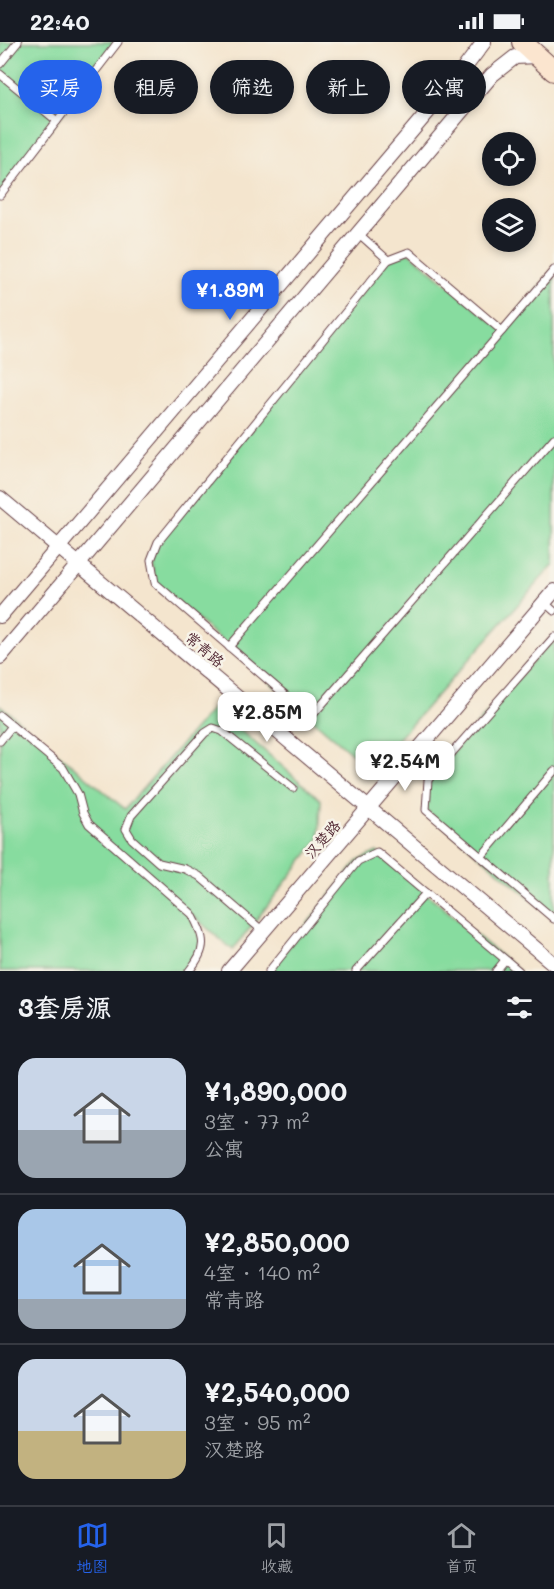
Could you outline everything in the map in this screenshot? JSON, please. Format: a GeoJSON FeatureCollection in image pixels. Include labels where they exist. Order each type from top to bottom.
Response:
{"type":"FeatureCollection","features":[{"type":"Feature","properties":{"kind":"street"},"geometry":{"type":"LineString","coordinates":[[0,616],[460,74],[484,42]]}},
{"type":"Feature","properties":{"kind":"street"},"geometry":{"type":"LineString","coordinates":[[522,42],[554,71]]}},
{"type":"Feature","properties":{"kind":"street"},"geometry":{"type":"LineString","coordinates":[[0,657],[492,75],[515,57],[537,56]]}},
{"type":"Feature","properties":{"kind":"street","name":"常青路"},"geometry":{"type":"LineString","coordinates":[[0,498],[554,964]]}},
{"type":"Feature","properties":{"kind":"street","name":"汉楚路"},"geometry":{"type":"LineString","coordinates":[[229,971],[549,607],[554,591]]}},
{"type":"Feature","properties":{"kind":"lane"},"geometry":{"type":"LineString","coordinates":[[0,64],[18,42]]}},
{"type":"Feature","properties":{"kind":"lane"},"geometry":{"type":"LineString","coordinates":[[0,195],[118,42]]}},
{"type":"Feature","properties":{"kind":"lane"},"geometry":{"type":"LineString","coordinates":[[0,74],[57,121]]}},
{"type":"Feature","properties":{"kind":"lane"},"geometry":{"type":"LineString","coordinates":[[358,233],[388,260]]}},
{"type":"Feature","properties":{"kind":"lane"},"geometry":{"type":"LineString","coordinates":[[502,331],[409,252],[388,260],[158,542],[151,560],[155,583],[311,717],[554,438]]}},
{"type":"Feature","properties":{"kind":"lane"},"geometry":{"type":"LineString","coordinates":[[229,647],[554,270]]}},
{"type":"Feature","properties":{"kind":"lane"},"geometry":{"type":"LineString","coordinates":[[554,637],[428,780],[426,810],[554,919]]}},
{"type":"Feature","properties":{"kind":"lane"},"geometry":{"type":"LineString","coordinates":[[0,716],[63,768],[78,794],[83,813],[89,824],[192,914],[202,933],[203,948],[201,957],[189,971]]}},
{"type":"Feature","properties":{"kind":"lane"},"geometry":{"type":"LineString","coordinates":[[0,741],[12,726]]}},
{"type":"Feature","properties":{"kind":"lane"},"geometry":{"type":"LineString","coordinates":[[264,932],[198,876],[185,869],[159,863],[132,839],[126,829],[131,816],[204,733],[213,728],[222,731],[293,788]]}},
{"type":"Feature","properties":{"kind":"lane"},"geometry":{"type":"LineString","coordinates":[[481,857],[554,771]]}},
{"type":"Feature","properties":{"kind":"lane"},"geometry":{"type":"LineString","coordinates":[[269,971],[358,861],[377,852],[519,971]]}},
{"type":"Feature","properties":{"kind":"lane"},"geometry":{"type":"LineString","coordinates":[[356,971],[426,893]]}},
{"type":"Feature","properties":{"kind":"lane"},"geometry":{"type":"LineString","coordinates":[[496,971],[505,960]]}},
{"type":"Feature","properties":{"kind":"green space"},"geometry":{"type":"Polygon","coordinates":[[[0,42],[118,42],[102,63],[102,60],[18,60],[18,114],[62,114],[0,195],[0,42]]]}},
{"type":"Feature","properties":{"kind":"green space"},"geometry":{"type":"Polygon","coordinates":[[[409,252],[502,330],[554,270],[554,564],[392,746],[355,756],[155,583],[151,560],[158,542],[388,260],[409,252]]]}},
{"type":"Feature","properties":{"kind":"green space"},"geometry":{"type":"Polygon","coordinates":[[[554,637],[554,919],[426,810],[428,780],[554,637]]]}},
{"type":"Feature","properties":{"kind":"green space"},"geometry":{"type":"Polygon","coordinates":[[[0,705],[125,809],[214,707],[321,800],[319,839],[233,950],[193,916],[203,948],[189,971],[0,971],[0,705]]]}},
{"type":"Feature","properties":{"kind":"green space"},"geometry":{"type":"Polygon","coordinates":[[[377,852],[519,971],[269,971],[358,861],[377,852]]]}}]}
